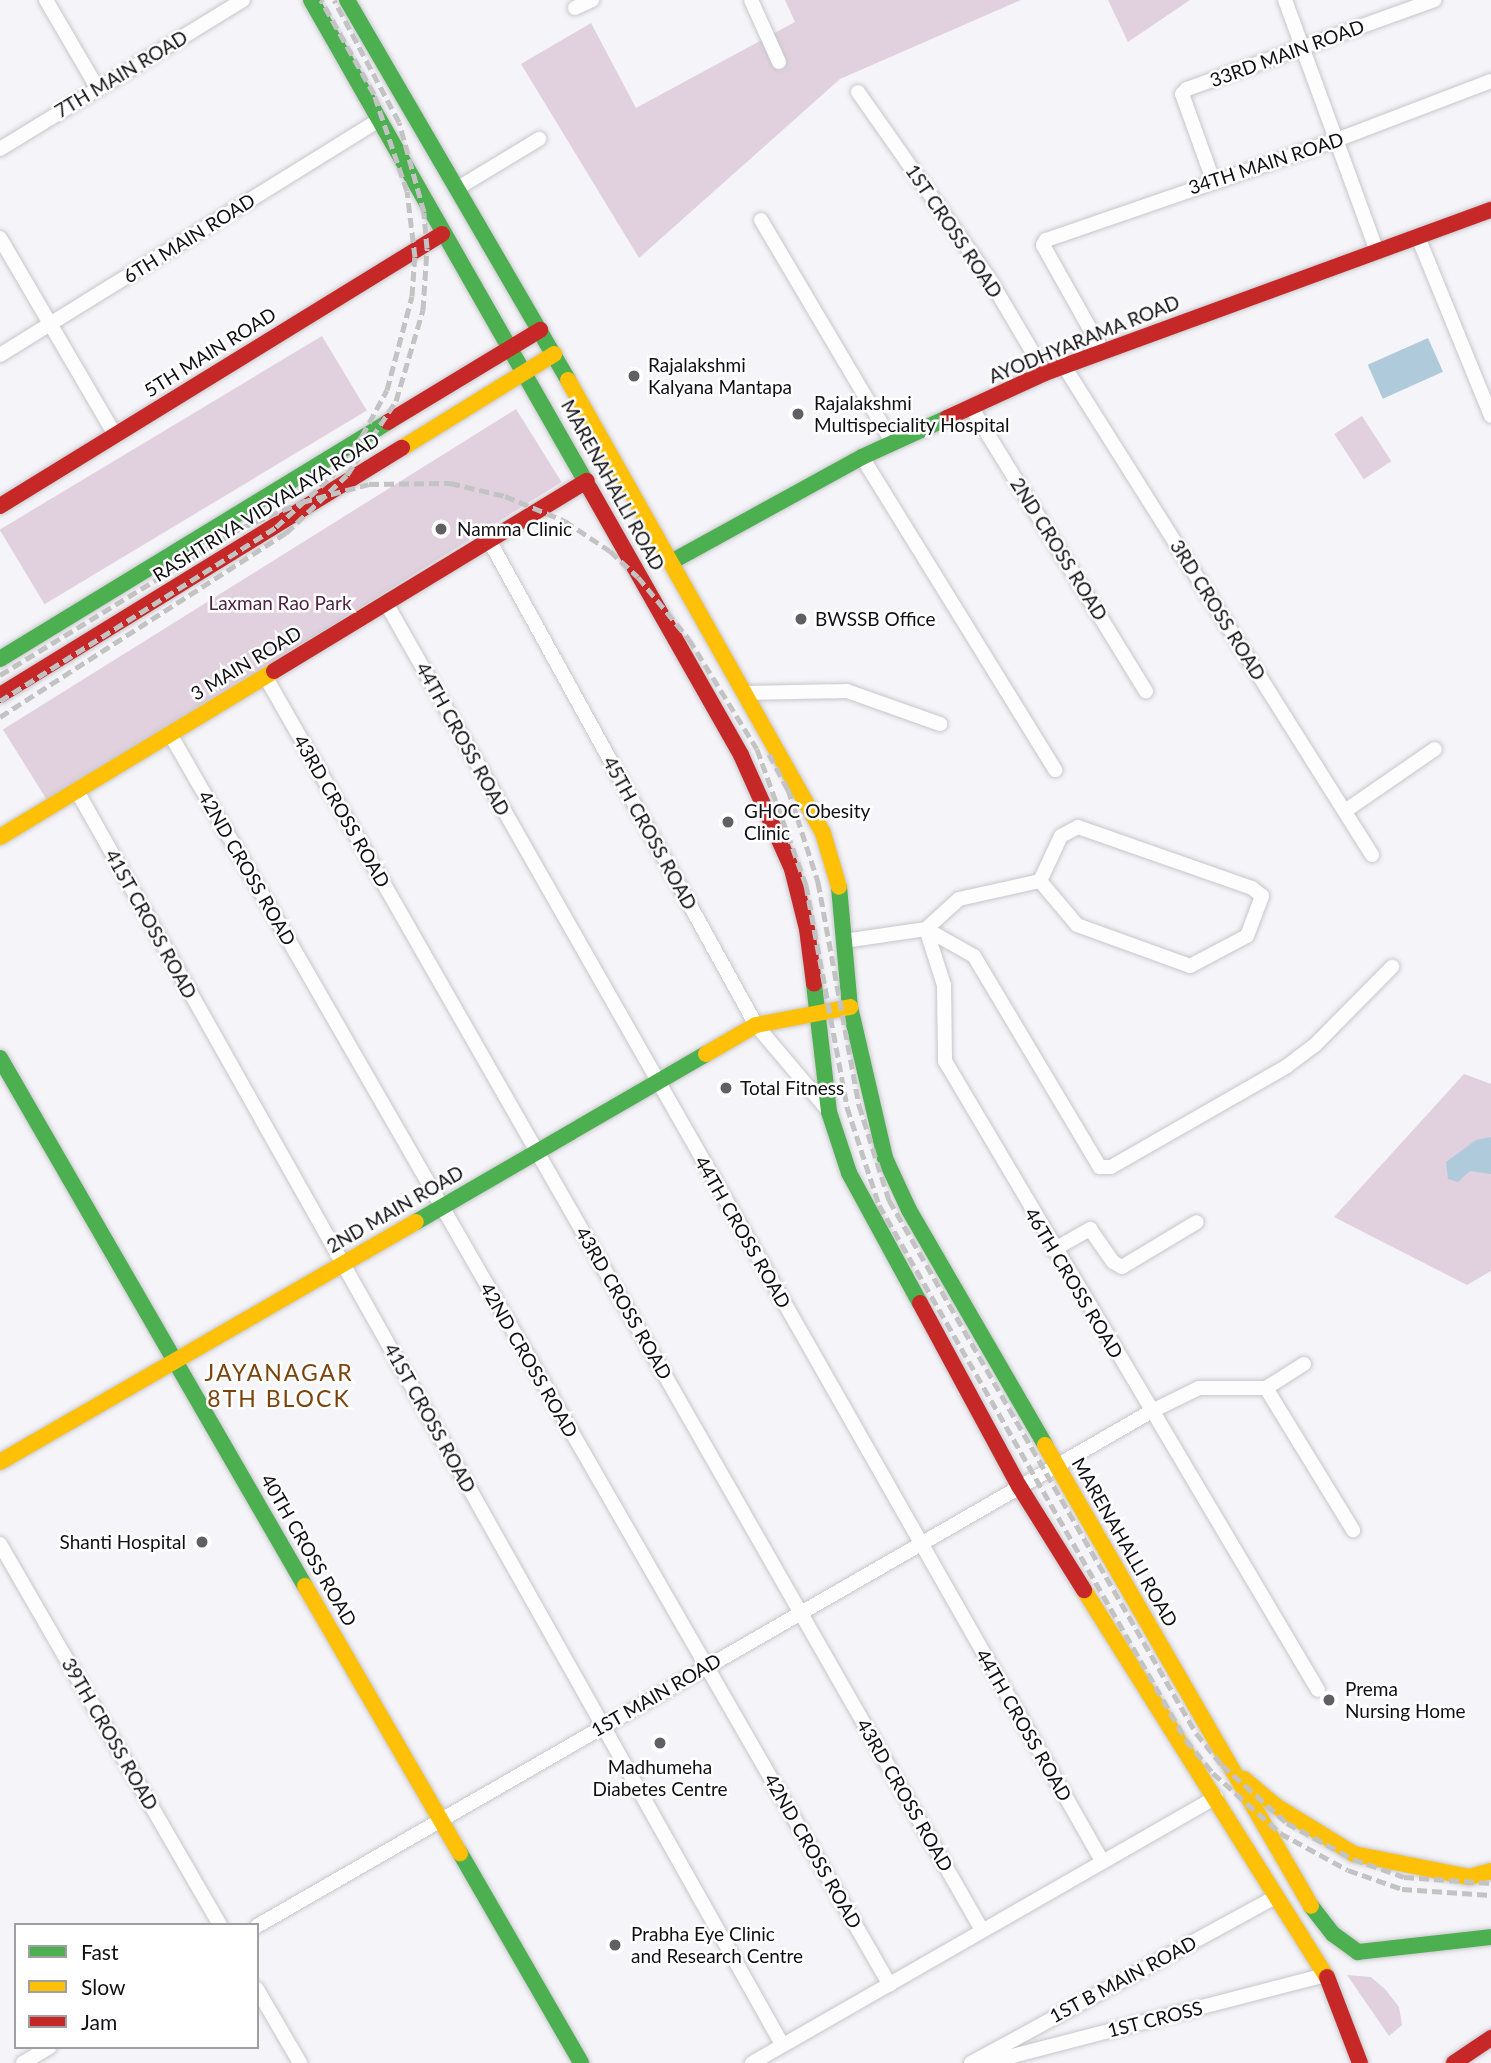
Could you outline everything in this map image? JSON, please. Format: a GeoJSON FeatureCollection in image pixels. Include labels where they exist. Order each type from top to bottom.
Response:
{"type":"FeatureCollection","features":[{"type":"Feature","properties":{"kind":"main road","name":"MARENAHALLI ROAD"},"geometry":{"type":"LineString","coordinates":[[311,0],[442,234],[525,370],[741,755],[792,869],[807,929],[830,1112],[849,1172],[1019,1486],[1326,1975],[1360,2063]]}},
{"type":"Feature","properties":{"kind":"main road","name":"MARENAHALLI ROAD"},"geometry":{"type":"LineString","coordinates":[[347,0],[554,354],[824,833],[841,892],[850,1007],[885,1158],[909,1210],[1307,1899],[1333,1934],[1358,1952],[1397,1951],[1491,1937]]}},
{"type":"Feature","properties":{"kind":"main road","name":"AYODHYARAMA ROAD"},"geometry":{"type":"LineString","coordinates":[[671,562],[862,457],[1045,373],[1491,211]]}},
{"type":"Feature","properties":{"kind":"main road","name":"5TH MAIN ROAD"},"geometry":{"type":"LineString","coordinates":[[0,506],[442,234]]}},
{"type":"Feature","properties":{"kind":"main road","name":"RASHTRIYA VIDYALAYA ROAD"},"geometry":{"type":"LineString","coordinates":[[0,659],[540,330]]}},
{"type":"Feature","properties":{"kind":"main road","name":"RASHTRIYA VIDYALAYA ROAD"},"geometry":{"type":"LineString","coordinates":[[0,695],[554,354]]}},
{"type":"Feature","properties":{"kind":"main road","name":"3 MAIN ROAD"},"geometry":{"type":"LineString","coordinates":[[0,837],[587,481]]}},
{"type":"Feature","properties":{"kind":"main road"},"geometry":{"type":"LineString","coordinates":[[818,1014],[850,1007]]}},
{"type":"Feature","properties":{"kind":"main road","name":"2ND MAIN ROAD"},"geometry":{"type":"LineString","coordinates":[[0,1462],[756,1025],[818,1014]]}},
{"type":"Feature","properties":{"kind":"main road","name":"40TH CROSS ROAD"},"geometry":{"type":"LineString","coordinates":[[0,1058],[581,2063]]}},
{"type":"Feature","properties":{"kind":"main road"},"geometry":{"type":"LineString","coordinates":[[1231,1769],[1276,1806],[1354,1854],[1469,1877],[1491,1871]]}},
{"type":"Feature","properties":{"kind":"main road"},"geometry":{"type":"LineString","coordinates":[[1314,1957],[1333,1934]]}},
{"type":"Feature","properties":{"kind":"main road"},"geometry":{"type":"LineString","coordinates":[[1454,2063],[1491,2039]]}},
{"type":"Feature","properties":{"kind":"street"},"geometry":{"type":"LineString","coordinates":[[46,0],[98,89]]}},
{"type":"Feature","properties":{"kind":"street","name":"7TH MAIN ROAD"},"geometry":{"type":"LineString","coordinates":[[0,149],[243,0]]}},
{"type":"Feature","properties":{"kind":"street"},"geometry":{"type":"LineString","coordinates":[[575,9],[592,0]]}},
{"type":"Feature","properties":{"kind":"street"},"geometry":{"type":"LineString","coordinates":[[751,0],[779,62]]}},
{"type":"Feature","properties":{"kind":"street"},"geometry":{"type":"LineString","coordinates":[[1286,0],[1339,139],[1377,251]]}},
{"type":"Feature","properties":{"kind":"street","name":"33RD MAIN ROAD"},"geometry":{"type":"LineString","coordinates":[[1213,180],[1182,94],[1187,89],[1434,0]]}},
{"type":"Feature","properties":{"kind":"street","name":"34TH MAIN ROAD"},"geometry":{"type":"LineString","coordinates":[[1103,352],[1043,246],[1046,240],[1213,180],[1339,139],[1491,81]]}},
{"type":"Feature","properties":{"kind":"street","name":"1ST CROSS ROAD"},"geometry":{"type":"LineString","coordinates":[[858,92],[970,250],[1045,373]]}},
{"type":"Feature","properties":{"kind":"street","name":"6TH MAIN ROAD"},"geometry":{"type":"LineString","coordinates":[[0,355],[378,121]]}},
{"type":"Feature","properties":{"kind":"street"},"geometry":{"type":"LineString","coordinates":[[458,188],[539,139]]}},
{"type":"Feature","properties":{"kind":"street"},"geometry":{"type":"LineString","coordinates":[[761,220],[893,443]]}},
{"type":"Feature","properties":{"kind":"street"},"geometry":{"type":"LineString","coordinates":[[0,237],[115,435]]}},
{"type":"Feature","properties":{"kind":"street"},"geometry":{"type":"LineString","coordinates":[[1418,237],[1491,416]]}},
{"type":"Feature","properties":{"kind":"street","name":"3RD CROSS ROAD"},"geometry":{"type":"LineString","coordinates":[[1064,366],[1372,855]]}},
{"type":"Feature","properties":{"kind":"street","name":"2ND CROSS ROAD"},"geometry":{"type":"LineString","coordinates":[[971,407],[1146,691]]}},
{"type":"Feature","properties":{"kind":"street"},"geometry":{"type":"LineString","coordinates":[[862,457],[1055,769]]}},
{"type":"Feature","properties":{"kind":"street","name":"45TH CROSS ROAD"},"geometry":{"type":"LineString","coordinates":[[489,540],[756,1025],[830,1112]]}},
{"type":"Feature","properties":{"kind":"street","name":"44TH CROSS ROAD"},"geometry":{"type":"LineString","coordinates":[[386,603],[1102,1861]]}},
{"type":"Feature","properties":{"kind":"street","name":"43RD CROSS ROAD"},"geometry":{"type":"LineString","coordinates":[[265,676],[982,1930]]}},
{"type":"Feature","properties":{"kind":"street"},"geometry":{"type":"LineString","coordinates":[[746,692],[846,691],[940,724]]}},
{"type":"Feature","properties":{"kind":"street","name":"42ND CROSS ROAD"},"geometry":{"type":"LineString","coordinates":[[170,734],[890,1985]]}},
{"type":"Feature","properties":{"kind":"street"},"geometry":{"type":"LineString","coordinates":[[1345,811],[1435,749]]}},
{"type":"Feature","properties":{"kind":"street","name":"41ST CROSS ROAD"},"geometry":{"type":"LineString","coordinates":[[77,791],[782,2044]]}},
{"type":"Feature","properties":{"kind":"street"},"geometry":{"type":"LineString","coordinates":[[1078,827],[1252,888],[1263,902],[1247,936],[1200,964],[1182,965],[1077,925],[1040,881],[1060,836],[1078,827]]}},
{"type":"Feature","properties":{"kind":"street"},"geometry":{"type":"LineString","coordinates":[[844,941],[926,929],[959,899],[1040,881]]}},
{"type":"Feature","properties":{"kind":"street"},"geometry":{"type":"LineString","coordinates":[[926,929],[974,956],[1100,1167],[1111,1167],[1287,1066],[1315,1045],[1392,967]]}},
{"type":"Feature","properties":{"kind":"street","name":"46TH CROSS ROAD"},"geometry":{"type":"LineString","coordinates":[[926,929],[944,985],[945,1061],[1053,1250],[1318,1690]]}},
{"type":"Feature","properties":{"kind":"street"},"geometry":{"type":"LineString","coordinates":[[1053,1250],[1090,1229],[1113,1262],[1122,1266],[1198,1222]]}},
{"type":"Feature","properties":{"kind":"street"},"geometry":{"type":"LineString","coordinates":[[1304,1364],[1266,1388],[1353,1530]]}},
{"type":"Feature","properties":{"kind":"street","name":"1ST MAIN ROAD"},"geometry":{"type":"LineString","coordinates":[[259,1925],[920,1542],[1152,1411],[1199,1388],[1266,1388]]}},
{"type":"Feature","properties":{"kind":"street","name":"39TH CROSS ROAD"},"geometry":{"type":"LineString","coordinates":[[0,1544],[219,1923]]}},
{"type":"Feature","properties":{"kind":"street"},"geometry":{"type":"LineString","coordinates":[[752,2063],[1216,1797]]}},
{"type":"Feature","properties":{"kind":"street","name":"1ST B MAIN ROAD"},"geometry":{"type":"LineString","coordinates":[[971,2063],[1276,1897]]}},
{"type":"Feature","properties":{"kind":"street","name":"1ST CROSS"},"geometry":{"type":"LineString","coordinates":[[985,2063],[1326,1975]]}},
{"type":"Feature","properties":{"kind":"street"},"geometry":{"type":"LineString","coordinates":[[259,1992],[300,2063]]}},
{"type":"Feature","properties":{"kind":"street"},"geometry":{"type":"LineString","coordinates":[[23,2063],[47,2049]]}},
{"type":"Feature","properties":{"kind":"green space"},"geometry":{"type":"Polygon","coordinates":[[[785,0],[1021,0],[840,79],[639,258],[521,64],[591,23],[636,108],[795,22],[785,0]]]}},
{"type":"Feature","properties":{"kind":"green space"},"geometry":{"type":"Polygon","coordinates":[[[1108,0],[1190,0],[1128,42],[1108,0]]]}},
{"type":"Feature","properties":{"kind":"green space"},"geometry":{"type":"Polygon","coordinates":[[[322,336],[367,411],[45,604],[0,529],[322,336]]]}},
{"type":"Feature","properties":{"kind":"green space","name":"Laxman Rao Park"},"geometry":{"type":"Polygon","coordinates":[[[516,409],[562,482],[49,803],[3,730],[516,409]]]}},
{"type":"Feature","properties":{"kind":"green space"},"geometry":{"type":"Polygon","coordinates":[[[1362,416],[1391,461],[1364,479],[1334,434],[1362,416]]]}},
{"type":"Feature","properties":{"kind":"green space"},"geometry":{"type":"Polygon","coordinates":[[[1464,1074],[1491,1084],[1491,1271],[1467,1285],[1334,1217],[1464,1074]]]}},
{"type":"Feature","properties":{"kind":"green space"},"geometry":{"type":"Polygon","coordinates":[[[1347,1975],[1371,1977],[1385,1989],[1399,2007],[1402,2025],[1389,2036],[1347,1975]]]}},
{"type":"Feature","properties":{"kind":"water"},"geometry":{"type":"Polygon","coordinates":[[[1428,338],[1443,372],[1383,399],[1368,365],[1428,338]]]}},
{"type":"Feature","properties":{"kind":"water"},"geometry":{"type":"Polygon","coordinates":[[[1491,1137],[1491,1174],[1470,1171],[1458,1182],[1448,1179],[1446,1162],[1476,1140],[1491,1137]]]}},
{"type":"Feature","properties":{"kind":"railway"},"geometry":{"type":"LineString","coordinates":[[0,701],[276,527],[332,476],[362,436],[387,390],[412,296],[415,257],[407,191],[374,94],[321,0]]}},
{"type":"Feature","properties":{"kind":"railway"},"geometry":{"type":"LineString","coordinates":[[0,717],[286,533],[347,475],[396,401],[423,310],[427,248],[424,212],[399,122],[334,0]]}},
{"type":"Feature","properties":{"kind":"railway"},"geometry":{"type":"LineString","coordinates":[[0,675],[241,528],[302,502],[369,484],[450,483],[505,496],[565,521],[610,551],[638,577],[689,639],[757,749],[806,885],[847,1107],[879,1205],[1186,1740],[1213,1773],[1280,1833],[1348,1870],[1402,1889],[1491,1895]]}},
{"type":"Feature","properties":{"kind":"railway"},"geometry":{"type":"LineString","coordinates":[[769,754],[788,789],[818,882],[859,1105],[889,1200],[1196,1733],[1222,1765],[1287,1823],[1353,1859],[1404,1877],[1491,1883]]}},
{"type":"Feature","properties":{"kind":"traffic: fast"},"geometry":{"type":"LineString","coordinates":[[311,0],[590,489]]}},
{"type":"Feature","properties":{"kind":"traffic: fast"},"geometry":{"type":"LineString","coordinates":[[347,0],[568,380]]}},
{"type":"Feature","properties":{"kind":"traffic: fast"},"geometry":{"type":"LineString","coordinates":[[671,562],[862,457],[947,418]]}},
{"type":"Feature","properties":{"kind":"traffic: fast"},"geometry":{"type":"LineString","coordinates":[[0,659],[388,422]]}},
{"type":"Feature","properties":{"kind":"traffic: fast"},"geometry":{"type":"LineString","coordinates":[[839,887],[850,1007],[885,1158],[909,1210],[1045,1445]]}},
{"type":"Feature","properties":{"kind":"traffic: fast"},"geometry":{"type":"LineString","coordinates":[[814,984],[829,1112],[849,1173],[920,1303]]}},
{"type":"Feature","properties":{"kind":"traffic: fast"},"geometry":{"type":"LineString","coordinates":[[416,1222],[706,1054]]}},
{"type":"Feature","properties":{"kind":"traffic: fast"},"geometry":{"type":"LineString","coordinates":[[0,1058],[305,1586]]}},
{"type":"Feature","properties":{"kind":"traffic: fast"},"geometry":{"type":"LineString","coordinates":[[460,1853],[581,2063]]}},
{"type":"Feature","properties":{"kind":"traffic: fast"},"geometry":{"type":"LineString","coordinates":[[1311,1906],[1333,1934],[1358,1952],[1491,1937]]}},
{"type":"Feature","properties":{"kind":"traffic: slow"},"geometry":{"type":"LineString","coordinates":[[402,448],[554,354]]}},
{"type":"Feature","properties":{"kind":"traffic: slow"},"geometry":{"type":"LineString","coordinates":[[568,380],[823,833],[839,887]]}},
{"type":"Feature","properties":{"kind":"traffic: slow"},"geometry":{"type":"LineString","coordinates":[[0,837],[274,671]]}},
{"type":"Feature","properties":{"kind":"traffic: slow"},"geometry":{"type":"LineString","coordinates":[[706,1054],[756,1025],[850,1007]]}},
{"type":"Feature","properties":{"kind":"traffic: slow"},"geometry":{"type":"LineString","coordinates":[[0,1462],[416,1222]]}},
{"type":"Feature","properties":{"kind":"traffic: slow"},"geometry":{"type":"LineString","coordinates":[[1045,1445],[1311,1906]]}},
{"type":"Feature","properties":{"kind":"traffic: slow"},"geometry":{"type":"LineString","coordinates":[[305,1586],[460,1853]]}},
{"type":"Feature","properties":{"kind":"traffic: slow"},"geometry":{"type":"LineString","coordinates":[[1084,1590],[1327,1977]]}},
{"type":"Feature","properties":{"kind":"traffic: slow"},"geometry":{"type":"LineString","coordinates":[[1244,1779],[1276,1806],[1354,1854],[1469,1877],[1491,1871]]}},
{"type":"Feature","properties":{"kind":"traffic: jam"},"geometry":{"type":"LineString","coordinates":[[947,418],[1045,373],[1491,210]]}},
{"type":"Feature","properties":{"kind":"traffic: jam"},"geometry":{"type":"LineString","coordinates":[[0,506],[442,234]]}},
{"type":"Feature","properties":{"kind":"traffic: jam"},"geometry":{"type":"LineString","coordinates":[[388,422],[540,330]]}},
{"type":"Feature","properties":{"kind":"traffic: jam"},"geometry":{"type":"LineString","coordinates":[[0,695],[402,448]]}},
{"type":"Feature","properties":{"kind":"traffic: jam"},"geometry":{"type":"LineString","coordinates":[[274,671],[587,481]]}},
{"type":"Feature","properties":{"kind":"traffic: jam"},"geometry":{"type":"LineString","coordinates":[[590,489],[741,755],[792,869],[807,929],[814,984]]}},
{"type":"Feature","properties":{"kind":"traffic: jam"},"geometry":{"type":"LineString","coordinates":[[920,1303],[1019,1486],[1084,1590]]}},
{"type":"Feature","properties":{"kind":"traffic: jam"},"geometry":{"type":"LineString","coordinates":[[1327,1977],[1360,2063]]}},
{"type":"Feature","properties":{"kind":"traffic: jam"},"geometry":{"type":"LineString","coordinates":[[1454,2063],[1491,2038]]}},
{"type":"Feature","properties":{"kind":"place","name":"Rajalakshmi Kalyana Mantapa"},"geometry":{"type":"Point","coordinates":[634,376]}},
{"type":"Feature","properties":{"kind":"place","name":"Rajalakshmi Multispeciality Hospital"},"geometry":{"type":"Point","coordinates":[798,414]}},
{"type":"Feature","properties":{"kind":"place","name":"Namma Clinic"},"geometry":{"type":"Point","coordinates":[441,529]}},
{"type":"Feature","properties":{"kind":"place","name":"BWSSB Office"},"geometry":{"type":"Point","coordinates":[801,619]}},
{"type":"Feature","properties":{"kind":"place","name":"GHOC Obesity Clinic"},"geometry":{"type":"Point","coordinates":[728,822]}},
{"type":"Feature","properties":{"kind":"place","name":"Total Fitness"},"geometry":{"type":"Point","coordinates":[726,1088]}},
{"type":"Feature","properties":{"kind":"place","name":"Shanti Hospital"},"geometry":{"type":"Point","coordinates":[202,1542]}},
{"type":"Feature","properties":{"kind":"place","name":"Prema Nursing Home"},"geometry":{"type":"Point","coordinates":[1329,1700]}},
{"type":"Feature","properties":{"kind":"place","name":"Madhumeha Diabetes Centre"},"geometry":{"type":"Point","coordinates":[660,1743]}},
{"type":"Feature","properties":{"kind":"place","name":"Prabha Eye Clinic and Research Centre"},"geometry":{"type":"Point","coordinates":[615,1945]}},
{"type":"Feature","properties":{"kind":"district","name":"JAYANAGAR 8TH BLOCK"},"geometry":{"type":"Point","coordinates":[279,1385]}}]}
